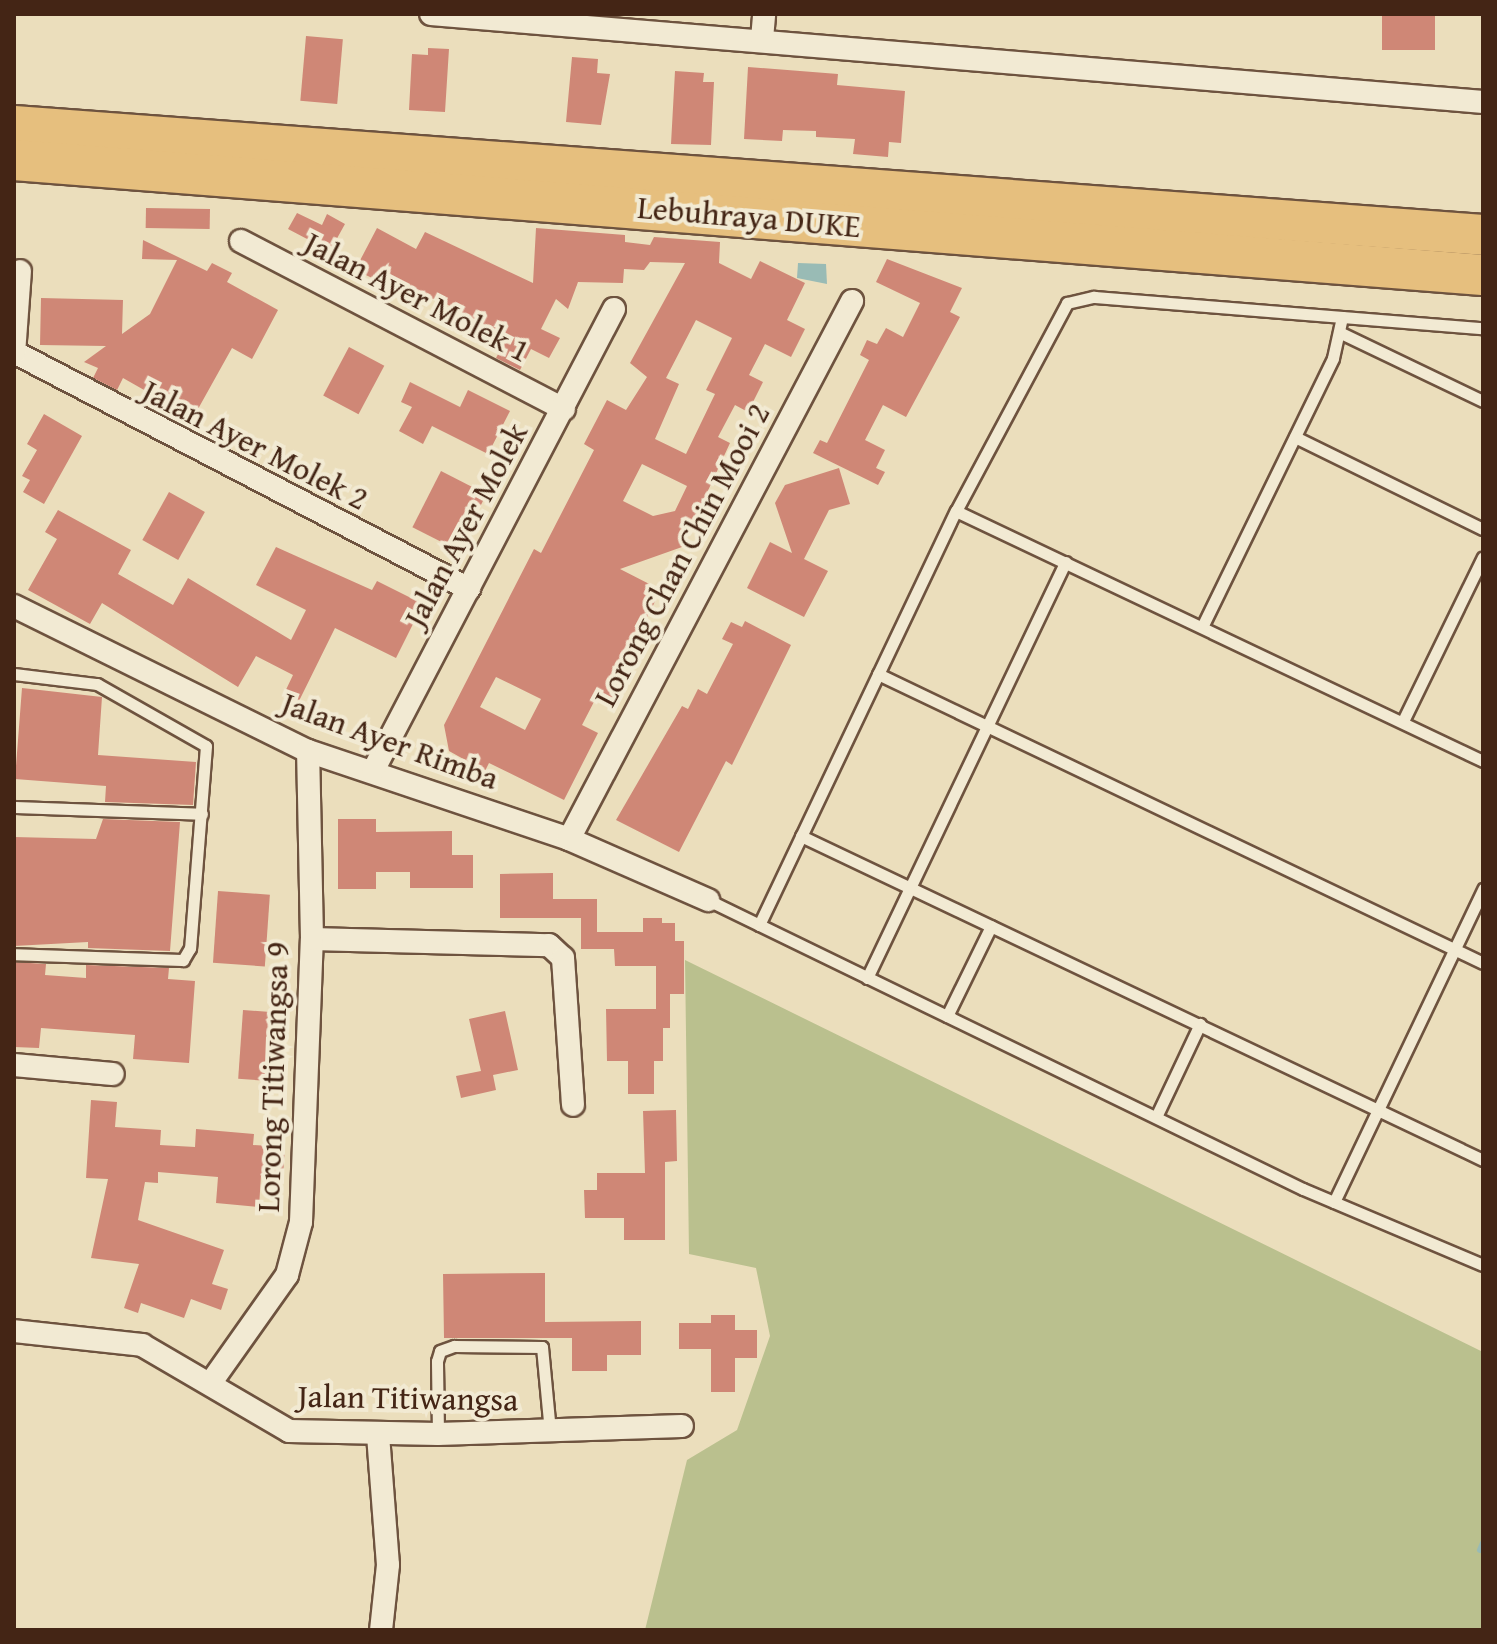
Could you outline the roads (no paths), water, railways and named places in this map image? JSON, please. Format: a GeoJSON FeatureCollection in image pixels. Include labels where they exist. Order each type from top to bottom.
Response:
{"type":"FeatureCollection","features":[{"type":"Feature","properties":{"kind":"highway","name":"Lebuhraya DUKE"},"geometry":{"type":"LineString","coordinates":[[14,126],[1483,235]]}},
{"type":"Feature","properties":{"kind":"highway","name":"Lebuhraya DUKE"},"geometry":{"type":"LineString","coordinates":[[14,160],[1483,275]]}},
{"type":"Feature","properties":{"kind":"street"},"geometry":{"type":"LineString","coordinates":[[431,14],[762,39],[1483,102]]}},
{"type":"Feature","properties":{"kind":"street"},"geometry":{"type":"LineString","coordinates":[[762,39],[764,14]]}},
{"type":"Feature","properties":{"kind":"street","name":"Jalan Ayer Molek 1"},"geometry":{"type":"LineString","coordinates":[[241,241],[564,409]]}},
{"type":"Feature","properties":{"kind":"street"},"geometry":{"type":"LineString","coordinates":[[14,353],[20,271]]}},
{"type":"Feature","properties":{"kind":"street","name":"Lorong Chan Chin Mooi 2"},"geometry":{"type":"LineString","coordinates":[[569,839],[852,301]]}},
{"type":"Feature","properties":{"kind":"street","name":"Jalan Ayer Molek"},"geometry":{"type":"LineString","coordinates":[[373,771],[614,309]]}},
{"type":"Feature","properties":{"kind":"street","name":"Jalan Ayer Molek 2"},"geometry":{"type":"LineString","coordinates":[[14,353],[469,589]]}},
{"type":"Feature","properties":{"kind":"street","name":"Jalan Ayer Rimba"},"geometry":{"type":"LineString","coordinates":[[14,606],[308,751],[569,839],[708,900]]}},
{"type":"Feature","properties":{"kind":"street","name":"Lorong Titiwangsa 9"},"geometry":{"type":"LineString","coordinates":[[212,1381],[287,1275],[301,1222],[312,939],[308,751]]}},
{"type":"Feature","properties":{"kind":"street"},"geometry":{"type":"LineString","coordinates":[[312,939],[549,945],[563,958],[573,1105]]}},
{"type":"Feature","properties":{"kind":"street"},"geometry":{"type":"LineString","coordinates":[[14,1065],[113,1074]]}},
{"type":"Feature","properties":{"kind":"street","name":"Jalan Titiwangsa"},"geometry":{"type":"LineString","coordinates":[[14,1331],[142,1345],[212,1381],[289,1431],[378,1435],[682,1426]]}},
{"type":"Feature","properties":{"kind":"street"},"geometry":{"type":"LineString","coordinates":[[378,1435],[388,1565],[381,1630]]}},
{"type":"Feature","properties":{"kind":"lane"},"geometry":{"type":"LineString","coordinates":[[759,925],[956,511],[1067,303],[1094,297],[1483,328]]}},
{"type":"Feature","properties":{"kind":"lane"},"geometry":{"type":"LineString","coordinates":[[1202,627],[1295,437],[1341,333],[1342,317]]}},
{"type":"Feature","properties":{"kind":"lane"},"geometry":{"type":"LineString","coordinates":[[1341,333],[1483,401]]}},
{"type":"Feature","properties":{"kind":"lane"},"geometry":{"type":"LineString","coordinates":[[1295,437],[1483,529]]}},
{"type":"Feature","properties":{"kind":"lane"},"geometry":{"type":"LineString","coordinates":[[956,511],[1483,761]]}},
{"type":"Feature","properties":{"kind":"lane"},"geometry":{"type":"LineString","coordinates":[[1403,721],[1483,557]]}},
{"type":"Feature","properties":{"kind":"lane"},"geometry":{"type":"LineString","coordinates":[[867,978],[1065,562]]}},
{"type":"Feature","properties":{"kind":"lane"},"geometry":{"type":"LineString","coordinates":[[14,674],[97,684],[206,746],[190,948],[183,960],[14,954]]}},
{"type":"Feature","properties":{"kind":"lane"},"geometry":{"type":"LineString","coordinates":[[878,674],[1483,963]]}},
{"type":"Feature","properties":{"kind":"lane"},"geometry":{"type":"LineString","coordinates":[[14,807],[202,814]]}},
{"type":"Feature","properties":{"kind":"lane"},"geometry":{"type":"LineString","coordinates":[[801,836],[1483,1160]]}},
{"type":"Feature","properties":{"kind":"lane"},"geometry":{"type":"LineString","coordinates":[[1334,1202],[1483,889]]}},
{"type":"Feature","properties":{"kind":"lane"},"geometry":{"type":"LineString","coordinates":[[708,900],[1334,1202],[1483,1265]]}},
{"type":"Feature","properties":{"kind":"lane"},"geometry":{"type":"LineString","coordinates":[[947,1016],[991,926]]}},
{"type":"Feature","properties":{"kind":"lane"},"geometry":{"type":"LineString","coordinates":[[1156,1117],[1200,1024]]}},
{"type":"Feature","properties":{"kind":"lane"},"geometry":{"type":"LineString","coordinates":[[438,1434],[437,1361],[440,1351],[454,1346],[542,1347],[550,1431]]}},
{"type":"Feature","properties":{"kind":"water"},"geometry":{"type":"Polygon","coordinates":[[[798,263],[826,264],[827,284],[797,278],[798,263]]]}},
{"type":"Feature","properties":{"kind":"waterway"},"geometry":{"type":"LineString","coordinates":[[1480,1550],[1483,1543]]}}]}
